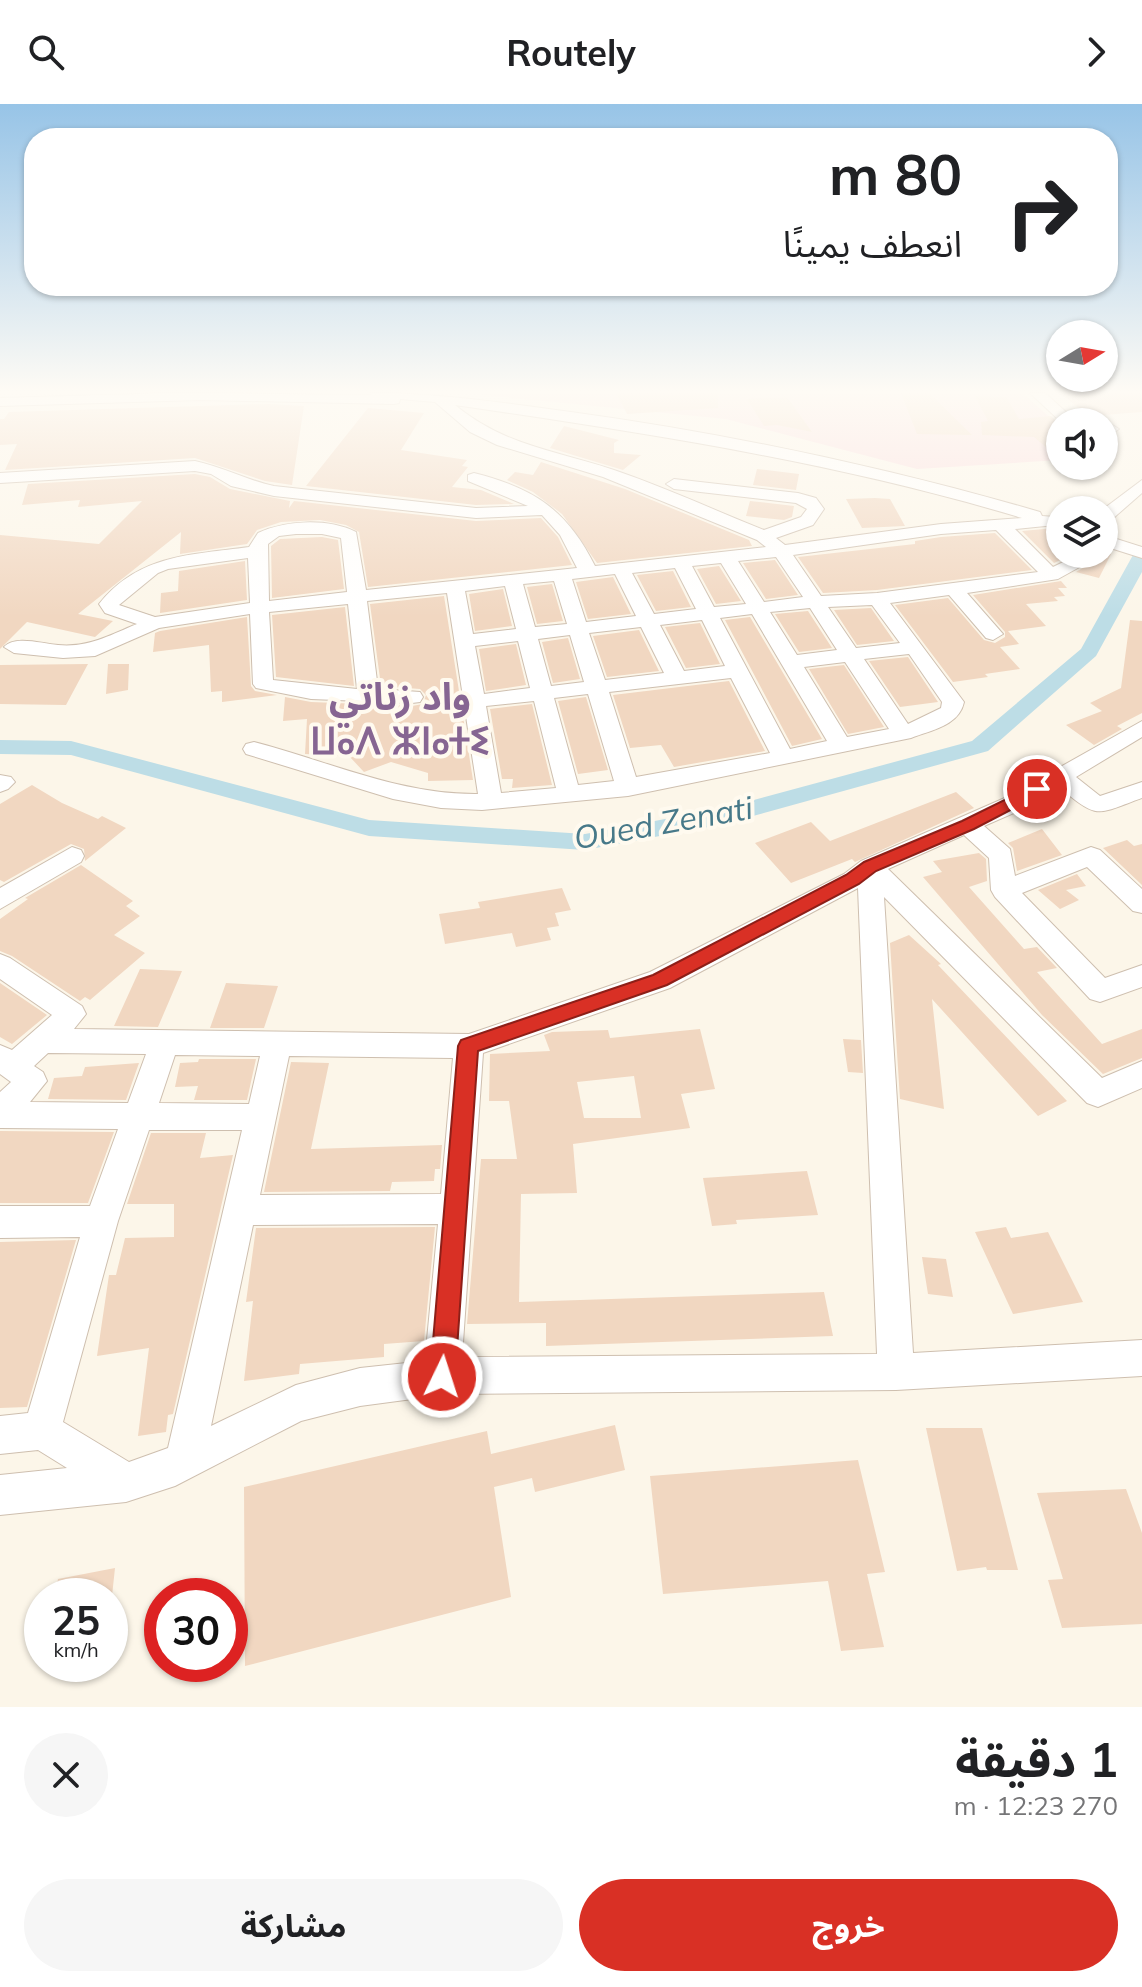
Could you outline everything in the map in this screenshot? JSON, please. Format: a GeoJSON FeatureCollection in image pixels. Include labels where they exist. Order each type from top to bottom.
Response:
{"type":"FeatureCollection","features":[{"type":"Feature","properties":{"kind":"street"},"geometry":{"type":"LineString","coordinates":[[0,478],[166,468]]}},
{"type":"Feature","properties":{"kind":"street"},"geometry":{"type":"LineString","coordinates":[[204,468],[216,470],[237,483],[274,491],[476,513],[548,510]]}},
{"type":"Feature","properties":{"kind":"street"},"geometry":{"type":"LineString","coordinates":[[588,468],[763,536],[781,551],[903,733]]}},
{"type":"Feature","properties":{"kind":"street"},"geometry":{"type":"LineString","coordinates":[[843,468],[935,507],[1000,524],[1046,523]]}},
{"type":"Feature","properties":{"kind":"street"},"geometry":{"type":"LineString","coordinates":[[474,478],[526,497],[548,510],[564,524],[588,571]]}},
{"type":"Feature","properties":{"kind":"street"},"geometry":{"type":"LineString","coordinates":[[674,484],[798,498],[810,502],[816,509],[807,521],[763,536]]}},
{"type":"Feature","properties":{"kind":"street"},"geometry":{"type":"LineString","coordinates":[[1118,505],[1142,485]]}},
{"type":"Feature","properties":{"kind":"street"},"geometry":{"type":"LineString","coordinates":[[728,522],[737,491]]}},
{"type":"Feature","properties":{"kind":"street"},"geometry":{"type":"LineString","coordinates":[[14,647],[63,652],[95,650],[154,623],[258,606],[781,551],[935,507],[1046,522]]}},
{"type":"Feature","properties":{"kind":"street"},"geometry":{"type":"LineString","coordinates":[[1000,524],[1051,575]]}},
{"type":"Feature","properties":{"kind":"street"},"geometry":{"type":"LineString","coordinates":[[368,694],[350,536],[344,530],[277,531],[266,535],[259,542],[257,551],[263,684],[280,689],[412,697]]}},
{"type":"Feature","properties":{"kind":"street"},"geometry":{"type":"LineString","coordinates":[[1118,548],[1142,553]]}},
{"type":"Feature","properties":{"kind":"street"},"geometry":{"type":"LineString","coordinates":[[154,623],[112,609],[109,604],[142,577],[164,564],[257,551]]}},
{"type":"Feature","properties":{"kind":"street"},"geometry":{"type":"LineString","coordinates":[[727,557],[841,745]]}},
{"type":"Feature","properties":{"kind":"street"},"geometry":{"type":"LineString","coordinates":[[681,562],[783,757]]}},
{"type":"Feature","properties":{"kind":"street"},"geometry":{"type":"LineString","coordinates":[[621,568],[677,678]]}},
{"type":"Feature","properties":{"kind":"street"},"geometry":{"type":"LineString","coordinates":[[466,641],[815,602],[877,599],[1051,575],[1064,568]]}},
{"type":"Feature","properties":{"kind":"street"},"geometry":{"type":"LineString","coordinates":[[561,574],[628,788]]}},
{"type":"Feature","properties":{"kind":"street"},"geometry":{"type":"LineString","coordinates":[[512,579],[569,794]]}},
{"type":"Feature","properties":{"kind":"street"},"geometry":{"type":"LineString","coordinates":[[455,585],[491,801]]}},
{"type":"Feature","properties":{"kind":"street"},"geometry":{"type":"LineString","coordinates":[[954,589],[993,634]]}},
{"type":"Feature","properties":{"kind":"street"},"geometry":{"type":"LineString","coordinates":[[254,749],[309,764],[365,786],[443,801],[491,801],[628,788],[903,733],[940,719],[951,711],[953,702],[877,599]]}},
{"type":"Feature","properties":{"kind":"street"},"geometry":{"type":"LineString","coordinates":[[791,662],[914,647]]}},
{"type":"Feature","properties":{"kind":"street"},"geometry":{"type":"LineString","coordinates":[[475,701],[738,671]]}},
{"type":"Feature","properties":{"kind":"street"},"geometry":{"type":"LineString","coordinates":[[42,1041],[469,1046],[660,980],[853,880],[870,867],[968,825],[1142,728]]}},
{"type":"Feature","properties":{"kind":"street"},"geometry":{"type":"LineString","coordinates":[[1060,776],[1097,806],[1138,796]]}},
{"type":"Feature","properties":{"kind":"street"},"geometry":{"type":"LineString","coordinates":[[968,825],[1001,855],[1004,890],[1100,991],[1142,976]]}},
{"type":"Feature","properties":{"kind":"street"},"geometry":{"type":"LineString","coordinates":[[0,900],[72,856]]}},
{"type":"Feature","properties":{"kind":"street"},"geometry":{"type":"LineString","coordinates":[[1004,890],[1091,856],[1142,904]]}},
{"type":"Feature","properties":{"kind":"street"},"geometry":{"type":"LineString","coordinates":[[870,867],[1098,1094],[1142,1074]]}},
{"type":"Feature","properties":{"kind":"street"},"geometry":{"type":"LineString","coordinates":[[870,867],[896,1372]]}},
{"type":"Feature","properties":{"kind":"street"},"geometry":{"type":"LineString","coordinates":[[0,965],[72,1014],[42,1041],[6,1062],[32,1081],[0,1113]]}},
{"type":"Feature","properties":{"kind":"street"},"geometry":{"type":"LineString","coordinates":[[42,1431],[101,1221],[165,1042]]}},
{"type":"Feature","properties":{"kind":"street"},"geometry":{"type":"LineString","coordinates":[[185,1459],[277,1044]]}},
{"type":"Feature","properties":{"kind":"street"},"geometry":{"type":"LineString","coordinates":[[442,1377],[469,1046]]}},
{"type":"Feature","properties":{"kind":"street"},"geometry":{"type":"LineString","coordinates":[[0,1113],[261,1117]]}},
{"type":"Feature","properties":{"kind":"street"},"geometry":{"type":"LineString","coordinates":[[240,1210],[456,1209]]}},
{"type":"Feature","properties":{"kind":"street"},"geometry":{"type":"LineString","coordinates":[[0,1222],[101,1221]]}},
{"type":"Feature","properties":{"kind":"street"},"geometry":{"type":"LineString","coordinates":[[0,1495],[126,1482],[161,1472],[296,1404],[360,1387],[442,1377],[896,1372],[1142,1358]]}},
{"type":"Feature","properties":{"kind":"street"},"geometry":{"type":"LineString","coordinates":[[0,1435],[42,1431],[126,1482]]}},
{"type":"Feature","properties":{"kind":"building"},"geometry":{"type":"Polygon","coordinates":[[[225,468],[295,468],[292,485],[265,481],[225,468]]]}},
{"type":"Feature","properties":{"kind":"building"},"geometry":{"type":"Polygon","coordinates":[[[320,468],[467,468],[452,487],[481,490],[514,504],[476,505],[306,486],[320,468]]]}},
{"type":"Feature","properties":{"kind":"building"},"geometry":{"type":"Polygon","coordinates":[[[537,468],[559,468],[625,489],[749,540],[752,546],[597,563],[562,514],[533,492],[507,480],[515,472],[533,475],[537,468]]]}},
{"type":"Feature","properties":{"kind":"building"},"geometry":{"type":"Polygon","coordinates":[[[757,469],[799,474],[796,490],[753,485],[757,469]]]}},
{"type":"Feature","properties":{"kind":"building"},"geometry":{"type":"Polygon","coordinates":[[[195,474],[210,477],[230,489],[290,501],[289,508],[294,501],[476,521],[541,518],[558,537],[572,565],[368,587],[359,532],[346,525],[320,520],[281,522],[257,530],[247,544],[180,554],[181,532],[78,614],[113,621],[95,637],[27,622],[0,649],[0,535],[99,544],[142,501],[78,507],[80,500],[22,505],[28,484],[195,474]]]}},
{"type":"Feature","properties":{"kind":"building"},"geometry":{"type":"Polygon","coordinates":[[[846,499],[890,499],[905,526],[862,528],[846,499]]]}},
{"type":"Feature","properties":{"kind":"building"},"geometry":{"type":"Polygon","coordinates":[[[750,501],[794,506],[792,517],[784,520],[746,516],[750,501]]]}},
{"type":"Feature","properties":{"kind":"building"},"geometry":{"type":"Polygon","coordinates":[[[1046,529],[1046,555],[1022,531],[1046,529]]]}},
{"type":"Feature","properties":{"kind":"building"},"geometry":{"type":"Polygon","coordinates":[[[995,533],[1032,570],[877,590],[823,593],[798,557],[915,544],[915,541],[941,537],[995,533]]]}},
{"type":"Feature","properties":{"kind":"building"},"geometry":{"type":"Polygon","coordinates":[[[322,537],[338,540],[344,589],[272,598],[271,546],[280,539],[322,537]]]}},
{"type":"Feature","properties":{"kind":"building"},"geometry":{"type":"Polygon","coordinates":[[[775,560],[798,595],[766,599],[743,563],[775,560]]]}},
{"type":"Feature","properties":{"kind":"building"},"geometry":{"type":"Polygon","coordinates":[[[245,561],[247,600],[160,613],[161,593],[178,591],[179,571],[245,561]]]}},
{"type":"Feature","properties":{"kind":"building"},"geometry":{"type":"Polygon","coordinates":[[[719,566],[741,601],[716,604],[697,569],[719,566]]]}},
{"type":"Feature","properties":{"kind":"building"},"geometry":{"type":"Polygon","coordinates":[[[1083,568],[1104,568],[1099,578],[1076,572],[1083,568]]]}},
{"type":"Feature","properties":{"kind":"building"},"geometry":{"type":"Polygon","coordinates":[[[673,571],[691,607],[656,611],[637,575],[673,571]]]}},
{"type":"Feature","properties":{"kind":"building"},"geometry":{"type":"Polygon","coordinates":[[[613,577],[631,614],[588,619],[576,582],[613,577]]]}},
{"type":"Feature","properties":{"kind":"building"},"geometry":{"type":"Polygon","coordinates":[[[1061,581],[1067,588],[1058,588],[1065,596],[1054,597],[1058,601],[1026,604],[1046,626],[1008,631],[1019,644],[1000,647],[1020,669],[985,674],[988,677],[953,682],[895,605],[948,598],[984,640],[995,643],[1005,637],[1005,632],[973,595],[1061,581]]]}},
{"type":"Feature","properties":{"kind":"building"},"geometry":{"type":"Polygon","coordinates":[[[552,584],[563,621],[537,624],[527,587],[552,584]]]}},
{"type":"Feature","properties":{"kind":"building"},"geometry":{"type":"Polygon","coordinates":[[[503,589],[512,626],[475,631],[469,594],[503,589]]]}},
{"type":"Feature","properties":{"kind":"building"},"geometry":{"type":"Polygon","coordinates":[[[444,596],[473,780],[428,781],[428,773],[391,762],[364,772],[349,756],[305,754],[307,719],[283,721],[285,697],[311,702],[423,704],[426,695],[420,689],[381,686],[370,604],[444,596]]]}},
{"type":"Feature","properties":{"kind":"building"},"geometry":{"type":"Polygon","coordinates":[[[345,607],[354,686],[276,677],[272,615],[345,607]]]}},
{"type":"Feature","properties":{"kind":"building"},"geometry":{"type":"Polygon","coordinates":[[[871,608],[894,641],[857,645],[834,610],[871,608]]]}},
{"type":"Feature","properties":{"kind":"building"},"geometry":{"type":"Polygon","coordinates":[[[808,611],[832,648],[799,652],[775,614],[808,611]]]}},
{"type":"Feature","properties":{"kind":"building"},"geometry":{"type":"Polygon","coordinates":[[[247,617],[251,686],[255,691],[277,695],[222,702],[222,691],[211,692],[209,645],[153,652],[155,633],[160,631],[247,617]]]}},
{"type":"Feature","properties":{"kind":"building"},"geometry":{"type":"Polygon","coordinates":[[[750,617],[822,739],[792,746],[725,620],[750,617]]]}},
{"type":"Feature","properties":{"kind":"building"},"geometry":{"type":"Polygon","coordinates":[[[1130,620],[1142,621],[1142,713],[1117,726],[1122,729],[1094,745],[1066,725],[1102,711],[1090,703],[1121,688],[1130,620]]]}},
{"type":"Feature","properties":{"kind":"building"},"geometry":{"type":"Polygon","coordinates":[[[700,623],[720,664],[686,668],[665,627],[700,623]]]}},
{"type":"Feature","properties":{"kind":"building"},"geometry":{"type":"Polygon","coordinates":[[[639,630],[659,671],[607,677],[593,636],[639,630]]]}},
{"type":"Feature","properties":{"kind":"building"},"geometry":{"type":"Polygon","coordinates":[[[568,638],[580,679],[553,683],[542,642],[568,638]]]}},
{"type":"Feature","properties":{"kind":"building"},"geometry":{"type":"Polygon","coordinates":[[[516,644],[526,685],[486,691],[479,649],[516,644]]]}},
{"type":"Feature","properties":{"kind":"building"},"geometry":{"type":"Polygon","coordinates":[[[908,657],[938,702],[900,707],[869,661],[908,657]]]}},
{"type":"Feature","properties":{"kind":"building"},"geometry":{"type":"Polygon","coordinates":[[[88,664],[66,705],[0,704],[0,665],[88,664]]]}},
{"type":"Feature","properties":{"kind":"building"},"geometry":{"type":"Polygon","coordinates":[[[108,664],[129,664],[128,690],[106,694],[108,664]]]}},
{"type":"Feature","properties":{"kind":"building"},"geometry":{"type":"Polygon","coordinates":[[[844,665],[884,727],[848,734],[809,669],[844,665]]]}},
{"type":"Feature","properties":{"kind":"building"},"geometry":{"type":"Polygon","coordinates":[[[729,681],[765,751],[674,767],[661,745],[630,748],[613,695],[729,681]]]}},
{"type":"Feature","properties":{"kind":"building"},"geometry":{"type":"Polygon","coordinates":[[[586,697],[608,770],[578,774],[558,701],[586,697]]]}},
{"type":"Feature","properties":{"kind":"building"},"geometry":{"type":"Polygon","coordinates":[[[532,704],[552,785],[512,788],[513,779],[502,779],[490,709],[532,704]]]}},
{"type":"Feature","properties":{"kind":"building"},"geometry":{"type":"Polygon","coordinates":[[[32,785],[62,803],[98,819],[102,816],[126,828],[85,861],[84,849],[71,844],[4,882],[0,880],[0,804],[32,785]]]}},
{"type":"Feature","properties":{"kind":"building"},"geometry":{"type":"Polygon","coordinates":[[[956,792],[974,808],[855,862],[852,859],[791,883],[755,843],[811,822],[830,841],[956,792]]]}},
{"type":"Feature","properties":{"kind":"building"},"geometry":{"type":"Polygon","coordinates":[[[1042,829],[1062,855],[1017,871],[1013,848],[1008,843],[1042,829]]]}},
{"type":"Feature","properties":{"kind":"building"},"geometry":{"type":"Polygon","coordinates":[[[1127,840],[1134,846],[1142,844],[1142,885],[1103,848],[1127,840]]]}},
{"type":"Feature","properties":{"kind":"building"},"geometry":{"type":"Polygon","coordinates":[[[979,853],[986,859],[987,881],[969,887],[1024,949],[1037,947],[1057,968],[1037,972],[1102,1044],[1142,1029],[1142,1058],[1103,1074],[1042,1015],[923,877],[942,872],[933,861],[979,853]]]}},
{"type":"Feature","properties":{"kind":"building"},"geometry":{"type":"Polygon","coordinates":[[[81,865],[133,901],[126,906],[140,916],[114,935],[145,953],[90,1000],[85,997],[80,1001],[0,951],[0,919],[28,899],[25,898],[81,865]]]}},
{"type":"Feature","properties":{"kind":"building"},"geometry":{"type":"Polygon","coordinates":[[[1077,874],[1086,886],[1066,890],[1079,900],[1060,909],[1038,890],[1077,874]]]}},
{"type":"Feature","properties":{"kind":"building"},"geometry":{"type":"Polygon","coordinates":[[[562,888],[571,910],[555,913],[559,926],[547,928],[551,940],[516,947],[512,933],[445,944],[439,914],[480,908],[478,902],[562,888]]]}},
{"type":"Feature","properties":{"kind":"building"},"geometry":{"type":"Polygon","coordinates":[[[909,935],[941,964],[938,965],[1067,1101],[1038,1116],[932,999],[944,1109],[900,1099],[890,943],[909,935]]]}},
{"type":"Feature","properties":{"kind":"building"},"geometry":{"type":"Polygon","coordinates":[[[140,969],[182,971],[158,1027],[114,1026],[140,969]]]}},
{"type":"Feature","properties":{"kind":"building"},"geometry":{"type":"Polygon","coordinates":[[[0,983],[47,1015],[12,1044],[0,1037],[0,983]]]}},
{"type":"Feature","properties":{"kind":"building"},"geometry":{"type":"Polygon","coordinates":[[[226,983],[278,986],[264,1028],[210,1028],[226,983]]]}},
{"type":"Feature","properties":{"kind":"building"},"geometry":{"type":"Polygon","coordinates":[[[700,1029],[715,1089],[681,1094],[690,1128],[573,1144],[577,1193],[521,1194],[519,1302],[824,1292],[833,1336],[546,1346],[546,1323],[467,1324],[481,1159],[517,1159],[509,1101],[489,1101],[490,1054],[550,1051],[544,1035],[552,1032],[608,1030],[610,1038],[700,1029]],[[634,1076],[577,1082],[584,1118],[641,1118],[634,1076]]]}},
{"type":"Feature","properties":{"kind":"building"},"geometry":{"type":"Polygon","coordinates":[[[843,1039],[861,1040],[863,1073],[848,1072],[843,1039]]]}},
{"type":"Feature","properties":{"kind":"building"},"geometry":{"type":"Polygon","coordinates":[[[199,1059],[256,1059],[247,1100],[194,1100],[198,1086],[175,1087],[180,1063],[198,1062],[199,1059]]]}},
{"type":"Feature","properties":{"kind":"building"},"geometry":{"type":"Polygon","coordinates":[[[291,1062],[329,1063],[311,1149],[442,1145],[440,1169],[435,1169],[434,1181],[392,1182],[390,1191],[264,1192],[291,1062]]]}},
{"type":"Feature","properties":{"kind":"building"},"geometry":{"type":"Polygon","coordinates":[[[139,1063],[126,1100],[48,1099],[54,1078],[82,1076],[85,1067],[139,1063]]]}},
{"type":"Feature","properties":{"kind":"building"},"geometry":{"type":"Polygon","coordinates":[[[0,1131],[114,1132],[88,1203],[0,1203],[0,1131]]]}},
{"type":"Feature","properties":{"kind":"building"},"geometry":{"type":"Polygon","coordinates":[[[151,1133],[206,1133],[200,1158],[233,1155],[173,1414],[168,1415],[166,1432],[138,1436],[149,1348],[97,1356],[109,1275],[116,1275],[125,1238],[174,1237],[174,1204],[127,1204],[151,1133]]]}},
{"type":"Feature","properties":{"kind":"building"},"geometry":{"type":"Polygon","coordinates":[[[807,1171],[818,1215],[736,1220],[737,1224],[712,1226],[703,1178],[807,1171]]]}},
{"type":"Feature","properties":{"kind":"building"},"geometry":{"type":"Polygon","coordinates":[[[435,1227],[424,1341],[384,1344],[384,1357],[300,1364],[299,1374],[244,1381],[253,1301],[246,1302],[256,1228],[435,1227]]]}},
{"type":"Feature","properties":{"kind":"building"},"geometry":{"type":"Polygon","coordinates":[[[1006,1227],[1011,1238],[1048,1232],[1083,1302],[1013,1314],[975,1232],[1006,1227]]]}},
{"type":"Feature","properties":{"kind":"building"},"geometry":{"type":"Polygon","coordinates":[[[76,1240],[27,1407],[0,1408],[0,1242],[76,1240]]]}},
{"type":"Feature","properties":{"kind":"building"},"geometry":{"type":"Polygon","coordinates":[[[922,1257],[946,1259],[953,1297],[928,1294],[922,1257]]]}},
{"type":"Feature","properties":{"kind":"building"},"geometry":{"type":"Polygon","coordinates":[[[615,1425],[625,1470],[535,1492],[532,1478],[494,1487],[511,1597],[248,1665],[244,1487],[487,1431],[491,1454],[615,1425]]]}},
{"type":"Feature","properties":{"kind":"building"},"geometry":{"type":"Polygon","coordinates":[[[926,1428],[982,1428],[1018,1570],[987,1570],[986,1567],[957,1571],[926,1428]]]}},
{"type":"Feature","properties":{"kind":"building"},"geometry":{"type":"Polygon","coordinates":[[[858,1460],[885,1572],[867,1574],[884,1647],[841,1651],[828,1581],[663,1594],[650,1476],[858,1460]]]}},
{"type":"Feature","properties":{"kind":"building"},"geometry":{"type":"Polygon","coordinates":[[[1126,1489],[1142,1533],[1142,1624],[1062,1628],[1048,1580],[1063,1579],[1037,1493],[1126,1489]]]}},
{"type":"Feature","properties":{"kind":"building"},"geometry":{"type":"Polygon","coordinates":[[[115,1568],[114,1578],[63,1578],[115,1568]]]}},
{"type":"Feature","properties":{"kind":"waterway","name":"Oued Zenati"},"geometry":{"type":"LineString","coordinates":[[0,747],[71,748],[369,828],[585,842],[724,816],[980,746],[1089,652],[1142,555]]}},
{"type":"Feature","properties":{"kind":"district","name":"واد زناتي ⵡⴰⴷ ⵣⵏⴰⵜⵉ"},"geometry":{"type":"Point","coordinates":[400,718]}},
{"type":"Feature","properties":{"kind":"route"},"geometry":{"type":"LineString","coordinates":[[442,1377],[469,1046],[660,980],[853,880],[870,867],[968,825],[1037,789]]}}]}
